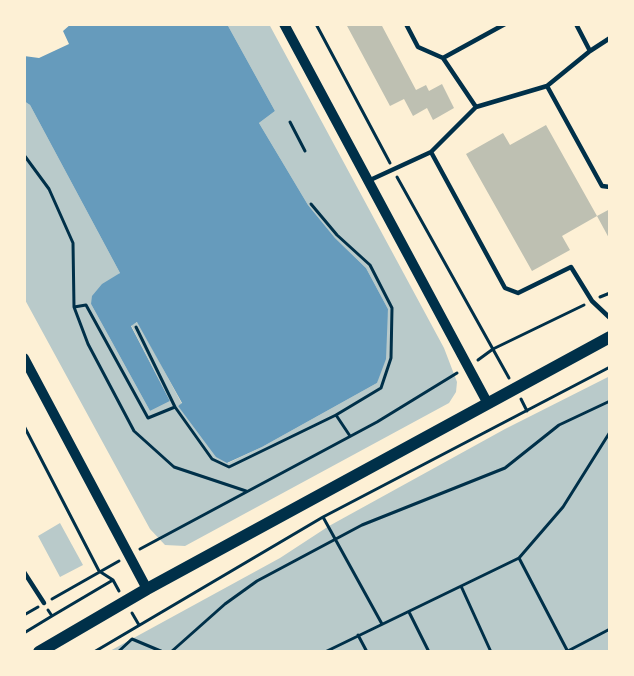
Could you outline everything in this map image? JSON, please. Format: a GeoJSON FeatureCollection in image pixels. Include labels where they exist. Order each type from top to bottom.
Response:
{"type":"FeatureCollection","features":[{"type":"Feature","properties":{"kind":"main road"},"geometry":{"type":"LineString","coordinates":[[39,652],[147,589],[610,337]]}},
{"type":"Feature","properties":{"kind":"street"},"geometry":{"type":"LineString","coordinates":[[284,24],[487,402]]}},
{"type":"Feature","properties":{"kind":"street"},"geometry":{"type":"LineString","coordinates":[[24,358],[147,589]]}},
{"type":"Feature","properties":{"kind":"lane"},"geometry":{"type":"LineString","coordinates":[[406,24],[418,47],[443,58],[476,107]]}},
{"type":"Feature","properties":{"kind":"lane"},"geometry":{"type":"LineString","coordinates":[[443,58],[505,24]]}},
{"type":"Feature","properties":{"kind":"lane"},"geometry":{"type":"LineString","coordinates":[[576,24],[590,51]]}},
{"type":"Feature","properties":{"kind":"lane"},"geometry":{"type":"LineString","coordinates":[[368,181],[431,152],[476,107],[547,86],[610,38]]}},
{"type":"Feature","properties":{"kind":"lane"},"geometry":{"type":"LineString","coordinates":[[547,86],[602,186],[610,187]]}},
{"type":"Feature","properties":{"kind":"lane"},"geometry":{"type":"LineString","coordinates":[[431,152],[505,288],[518,293],[571,267],[592,301],[610,318]]}},
{"type":"Feature","properties":{"kind":"lane"},"geometry":{"type":"LineString","coordinates":[[24,572],[44,603]]}},
{"type":"Feature","properties":{"kind":"path"},"geometry":{"type":"LineString","coordinates":[[316,24],[393,169],[515,388]]}},
{"type":"Feature","properties":{"kind":"path"},"geometry":{"type":"LineString","coordinates":[[290,122],[305,152]]}},
{"type":"Feature","properties":{"kind":"path"},"geometry":{"type":"LineString","coordinates":[[24,155],[49,189],[73,243],[74,307],[88,344],[134,431],[174,467],[246,491]]}},
{"type":"Feature","properties":{"kind":"path"},"geometry":{"type":"LineString","coordinates":[[136,327],[175,407],[212,459],[229,467],[336,415],[381,388],[391,358],[392,308],[370,265],[337,235],[310,204]]}},
{"type":"Feature","properties":{"kind":"path"},"geometry":{"type":"LineString","coordinates":[[24,615],[161,536],[350,436],[469,366],[493,349],[610,293]]}},
{"type":"Feature","properties":{"kind":"path"},"geometry":{"type":"LineString","coordinates":[[74,307],[86,305],[148,418],[175,407]]}},
{"type":"Feature","properties":{"kind":"path"},"geometry":{"type":"LineString","coordinates":[[94,652],[323,517],[610,367]]}},
{"type":"Feature","properties":{"kind":"path"},"geometry":{"type":"LineString","coordinates":[[171,652],[239,594],[336,538],[384,515],[505,468],[559,425],[610,401]]}},
{"type":"Feature","properties":{"kind":"path"},"geometry":{"type":"LineString","coordinates":[[336,415],[350,436]]}},
{"type":"Feature","properties":{"kind":"path"},"geometry":{"type":"LineString","coordinates":[[24,426],[99,571]]}},
{"type":"Feature","properties":{"kind":"path"},"geometry":{"type":"LineString","coordinates":[[325,652],[519,558],[563,507],[610,432]]}},
{"type":"Feature","properties":{"kind":"path"},"geometry":{"type":"LineString","coordinates":[[323,517],[382,624]]}},
{"type":"Feature","properties":{"kind":"path"},"geometry":{"type":"LineString","coordinates":[[519,558],[567,652],[610,629]]}},
{"type":"Feature","properties":{"kind":"path"},"geometry":{"type":"LineString","coordinates":[[24,633],[113,580]]}},
{"type":"Feature","properties":{"kind":"path"},"geometry":{"type":"LineString","coordinates":[[461,585],[491,652]]}},
{"type":"Feature","properties":{"kind":"path"},"geometry":{"type":"LineString","coordinates":[[44,603],[52,616]]}},
{"type":"Feature","properties":{"kind":"path"},"geometry":{"type":"LineString","coordinates":[[409,612],[429,652]]}},
{"type":"Feature","properties":{"kind":"path"},"geometry":{"type":"LineString","coordinates":[[358,635],[367,652]]}},
{"type":"Feature","properties":{"kind":"path"},"geometry":{"type":"LineString","coordinates":[[118,652],[132,639],[163,652]]}},
{"type":"Feature","properties":{"kind":"shaded area"},"geometry":{"type":"Polygon","coordinates":[[[227,24],[269,24],[444,348],[457,382],[456,392],[449,403],[185,546],[165,545],[150,529],[24,298],[24,101],[30,105],[120,273],[91,304],[150,411],[170,401],[131,325],[138,322],[182,404],[178,406],[228,463],[262,447],[377,383],[388,309],[366,268],[335,238],[308,205],[259,123],[275,111],[227,24]]]}},
{"type":"Feature","properties":{"kind":"shaded area"},"geometry":{"type":"Polygon","coordinates":[[[610,376],[610,652],[108,652],[280,558],[329,526],[505,429],[610,376]]]}},
{"type":"Feature","properties":{"kind":"shaded area"},"geometry":{"type":"Polygon","coordinates":[[[60,523],[83,565],[60,577],[38,536],[60,523]]]}},
{"type":"Feature","properties":{"kind":"water"},"geometry":{"type":"Polygon","coordinates":[[[71,24],[227,24],[275,111],[259,123],[308,205],[335,238],[366,268],[388,309],[386,359],[377,383],[262,447],[227,463],[216,457],[178,406],[182,403],[137,322],[131,326],[170,401],[150,411],[91,304],[92,296],[102,284],[120,273],[30,105],[24,101],[24,56],[39,58],[69,44],[63,31],[71,24]]]}},
{"type":"Feature","properties":{"kind":"building"},"geometry":{"type":"Polygon","coordinates":[[[346,24],[381,24],[416,90],[426,85],[429,91],[442,84],[454,108],[433,120],[427,108],[413,116],[404,99],[390,106],[346,24]]]}},
{"type":"Feature","properties":{"kind":"building"},"geometry":{"type":"Polygon","coordinates":[[[546,125],[597,216],[562,236],[570,250],[532,271],[466,154],[503,133],[510,145],[546,125]]]}},
{"type":"Feature","properties":{"kind":"building"},"geometry":{"type":"Polygon","coordinates":[[[610,209],[610,240],[597,216],[610,209]]]}}]}
